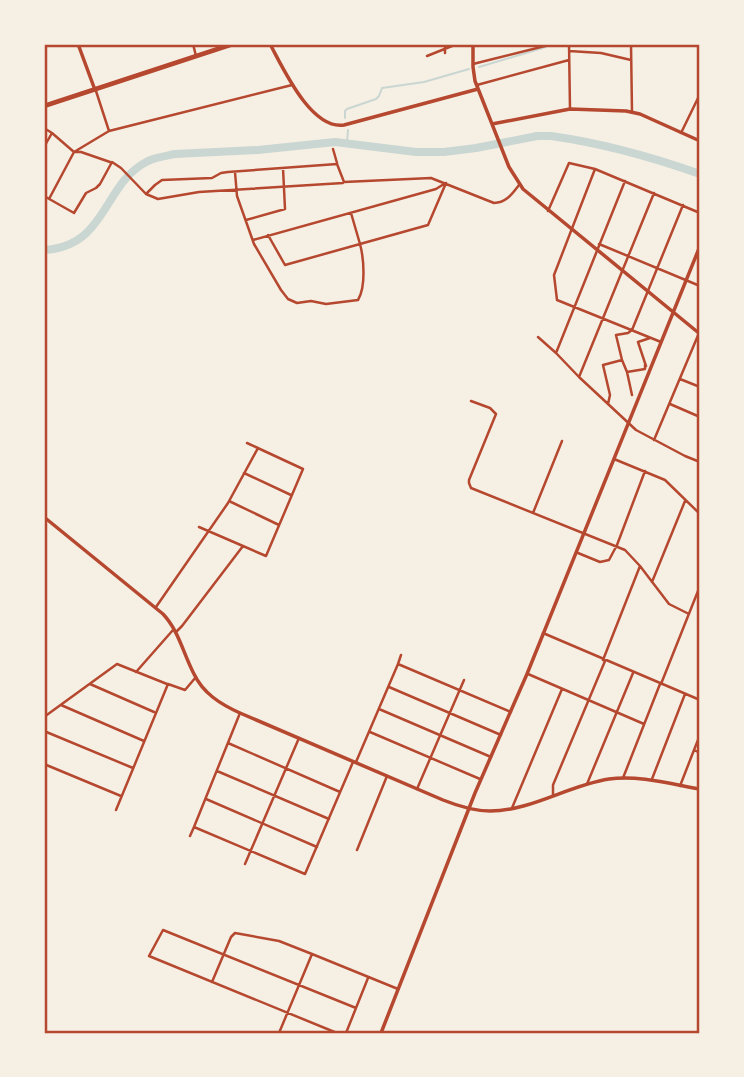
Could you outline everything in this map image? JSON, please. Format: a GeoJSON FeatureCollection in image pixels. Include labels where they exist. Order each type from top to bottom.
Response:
{"type":"FeatureCollection","features":[{"type":"Feature","properties":{"kind":"highway"},"geometry":{"type":"LineString","coordinates":[[44,106],[233,44]]}},
{"type":"Feature","properties":{"kind":"street"},"geometry":{"type":"LineString","coordinates":[[78,44],[109,131]]}},
{"type":"Feature","properties":{"kind":"street"},"geometry":{"type":"LineString","coordinates":[[193,44],[196,56]]}},
{"type":"Feature","properties":{"kind":"street"},"geometry":{"type":"LineString","coordinates":[[270,44],[302,99],[325,121],[338,126],[569,60]]}},
{"type":"Feature","properties":{"kind":"street"},"geometry":{"type":"LineString","coordinates":[[427,56],[457,44]]}},
{"type":"Feature","properties":{"kind":"street"},"geometry":{"type":"LineString","coordinates":[[473,44],[473,64],[478,87],[511,172],[519,185],[699,334],[654,440]]}},
{"type":"Feature","properties":{"kind":"street"},"geometry":{"type":"LineString","coordinates":[[473,64],[553,44]]}},
{"type":"Feature","properties":{"kind":"street"},"geometry":{"type":"LineString","coordinates":[[569,44],[570,109]]}},
{"type":"Feature","properties":{"kind":"street"},"geometry":{"type":"LineString","coordinates":[[631,44],[632,111]]}},
{"type":"Feature","properties":{"kind":"street"},"geometry":{"type":"LineString","coordinates":[[569,51],[601,53],[632,60]]}},
{"type":"Feature","properties":{"kind":"street"},"geometry":{"type":"LineString","coordinates":[[49,199],[74,152],[109,131],[292,85]]}},
{"type":"Feature","properties":{"kind":"street"},"geometry":{"type":"LineString","coordinates":[[681,132],[700,94]]}},
{"type":"Feature","properties":{"kind":"street"},"geometry":{"type":"LineString","coordinates":[[695,105],[700,108]]}},
{"type":"Feature","properties":{"kind":"street"},"geometry":{"type":"LineString","coordinates":[[492,124],[570,109],[632,111],[700,141]]}},
{"type":"Feature","properties":{"kind":"street"},"geometry":{"type":"LineString","coordinates":[[44,128],[74,152],[112,162],[146,194],[158,199],[188,193],[427,177],[497,203],[507,199],[519,185]]}},
{"type":"Feature","properties":{"kind":"street"},"geometry":{"type":"LineString","coordinates":[[44,147],[52,133]]}},
{"type":"Feature","properties":{"kind":"street"},"geometry":{"type":"LineString","coordinates":[[332,149],[344,183]]}},
{"type":"Feature","properties":{"kind":"street"},"geometry":{"type":"LineString","coordinates":[[44,196],[74,213],[86,193],[100,184],[112,162]]}},
{"type":"Feature","properties":{"kind":"street"},"geometry":{"type":"LineString","coordinates":[[548,211],[569,163],[595,169],[700,213]]}},
{"type":"Feature","properties":{"kind":"street"},"geometry":{"type":"LineString","coordinates":[[146,194],[162,180],[212,178],[221,173],[337,164]]}},
{"type":"Feature","properties":{"kind":"street"},"geometry":{"type":"LineString","coordinates":[[246,220],[285,209],[283,169]]}},
{"type":"Feature","properties":{"kind":"street"},"geometry":{"type":"LineString","coordinates":[[595,169],[554,275],[557,300],[661,342]]}},
{"type":"Feature","properties":{"kind":"street"},"geometry":{"type":"LineString","coordinates":[[235,172],[236,190],[253,240],[290,301],[326,304],[360,298],[364,262],[351,213]]}},
{"type":"Feature","properties":{"kind":"street"},"geometry":{"type":"LineString","coordinates":[[556,353],[625,181]]}},
{"type":"Feature","properties":{"kind":"street"},"geometry":{"type":"LineString","coordinates":[[253,240],[436,189],[446,183]]}},
{"type":"Feature","properties":{"kind":"street"},"geometry":{"type":"LineString","coordinates":[[268,235],[285,265],[428,225],[446,183]]}},
{"type":"Feature","properties":{"kind":"street"},"geometry":{"type":"LineString","coordinates":[[579,377],[654,193]]}},
{"type":"Feature","properties":{"kind":"street"},"geometry":{"type":"LineString","coordinates":[[632,395],[616,335],[632,330],[683,205]]}},
{"type":"Feature","properties":{"kind":"street"},"geometry":{"type":"LineString","coordinates":[[599,244],[700,286]]}},
{"type":"Feature","properties":{"kind":"street"},"geometry":{"type":"LineString","coordinates":[[381,1033],[481,779],[527,674],[700,246]]}},
{"type":"Feature","properties":{"kind":"street"},"geometry":{"type":"LineString","coordinates":[[538,337],[628,424],[700,462]]}},
{"type":"Feature","properties":{"kind":"street"},"geometry":{"type":"LineString","coordinates":[[650,338],[638,342],[645,365],[651,369]]}},
{"type":"Feature","properties":{"kind":"street"},"geometry":{"type":"LineString","coordinates":[[608,404],[610,395],[603,365],[622,360]]}},
{"type":"Feature","properties":{"kind":"street"},"geometry":{"type":"LineString","coordinates":[[627,372],[645,369],[645,365]]}},
{"type":"Feature","properties":{"kind":"street"},"geometry":{"type":"LineString","coordinates":[[680,379],[700,387]]}},
{"type":"Feature","properties":{"kind":"street"},"geometry":{"type":"LineString","coordinates":[[471,401],[490,408],[496,414],[469,480],[470,486],[617,545],[629,553],[670,604],[689,614]]}},
{"type":"Feature","properties":{"kind":"street"},"geometry":{"type":"LineString","coordinates":[[670,404],[700,417]]}},
{"type":"Feature","properties":{"kind":"street"},"geometry":{"type":"LineString","coordinates":[[533,513],[562,441]]}},
{"type":"Feature","properties":{"kind":"street"},"geometry":{"type":"LineString","coordinates":[[199,527],[265,556],[303,469],[247,443]]}},
{"type":"Feature","properties":{"kind":"street"},"geometry":{"type":"LineString","coordinates":[[155,607],[229,501],[258,448]]}},
{"type":"Feature","properties":{"kind":"street"},"geometry":{"type":"LineString","coordinates":[[614,459],[665,480],[700,514]]}},
{"type":"Feature","properties":{"kind":"street"},"geometry":{"type":"LineString","coordinates":[[576,552],[603,562],[609,560],[645,471]]}},
{"type":"Feature","properties":{"kind":"street"},"geometry":{"type":"LineString","coordinates":[[244,473],[291,495]]}},
{"type":"Feature","properties":{"kind":"street"},"geometry":{"type":"LineString","coordinates":[[229,501],[279,525]]}},
{"type":"Feature","properties":{"kind":"street"},"geometry":{"type":"LineString","coordinates":[[652,582],[685,501]]}},
{"type":"Feature","properties":{"kind":"street"},"geometry":{"type":"LineString","coordinates":[[44,517],[168,620],[196,677],[223,705],[417,789],[454,804],[490,811],[512,808],[608,779],[651,781],[700,789]]}},
{"type":"Feature","properties":{"kind":"street"},"geometry":{"type":"LineString","coordinates":[[136,672],[175,630],[182,626],[243,546]]}},
{"type":"Feature","properties":{"kind":"street"},"geometry":{"type":"LineString","coordinates":[[553,796],[554,785],[640,566]]}},
{"type":"Feature","properties":{"kind":"street"},"geometry":{"type":"LineString","coordinates":[[623,778],[700,586]]}},
{"type":"Feature","properties":{"kind":"street"},"geometry":{"type":"LineString","coordinates":[[543,634],[700,700]]}},
{"type":"Feature","properties":{"kind":"street"},"geometry":{"type":"LineString","coordinates":[[194,827],[305,874],[340,792],[370,732],[401,655]]}},
{"type":"Feature","properties":{"kind":"street"},"geometry":{"type":"LineString","coordinates":[[44,717],[117,664],[185,690],[196,677]]}},
{"type":"Feature","properties":{"kind":"street"},"geometry":{"type":"LineString","coordinates":[[398,664],[511,712]]}},
{"type":"Feature","properties":{"kind":"street"},"geometry":{"type":"LineString","coordinates":[[587,785],[633,673]]}},
{"type":"Feature","properties":{"kind":"street"},"geometry":{"type":"LineString","coordinates":[[527,674],[644,724]]}},
{"type":"Feature","properties":{"kind":"street"},"geometry":{"type":"LineString","coordinates":[[417,789],[464,680]]}},
{"type":"Feature","properties":{"kind":"street"},"geometry":{"type":"LineString","coordinates":[[90,684],[156,712]]}},
{"type":"Feature","properties":{"kind":"street"},"geometry":{"type":"LineString","coordinates":[[116,810],[168,684]]}},
{"type":"Feature","properties":{"kind":"street"},"geometry":{"type":"LineString","coordinates":[[389,687],[501,735]]}},
{"type":"Feature","properties":{"kind":"street"},"geometry":{"type":"LineString","coordinates":[[512,808],[562,689]]}},
{"type":"Feature","properties":{"kind":"street"},"geometry":{"type":"LineString","coordinates":[[651,781],[685,694]]}},
{"type":"Feature","properties":{"kind":"street"},"geometry":{"type":"LineString","coordinates":[[61,705],[144,741]]}},
{"type":"Feature","properties":{"kind":"street"},"geometry":{"type":"LineString","coordinates":[[379,709],[491,757]]}},
{"type":"Feature","properties":{"kind":"street"},"geometry":{"type":"LineString","coordinates":[[190,836],[240,713]]}},
{"type":"Feature","properties":{"kind":"street"},"geometry":{"type":"LineString","coordinates":[[44,731],[133,768]]}},
{"type":"Feature","properties":{"kind":"street"},"geometry":{"type":"LineString","coordinates":[[370,732],[481,779]]}},
{"type":"Feature","properties":{"kind":"street"},"geometry":{"type":"LineString","coordinates":[[680,786],[700,735]]}},
{"type":"Feature","properties":{"kind":"street"},"geometry":{"type":"LineString","coordinates":[[245,864],[299,738]]}},
{"type":"Feature","properties":{"kind":"street"},"geometry":{"type":"LineString","coordinates":[[228,743],[340,792]]}},
{"type":"Feature","properties":{"kind":"street"},"geometry":{"type":"LineString","coordinates":[[694,750],[700,753]]}},
{"type":"Feature","properties":{"kind":"street"},"geometry":{"type":"LineString","coordinates":[[44,764],[121,796]]}},
{"type":"Feature","properties":{"kind":"street"},"geometry":{"type":"LineString","coordinates":[[217,771],[329,819]]}},
{"type":"Feature","properties":{"kind":"street"},"geometry":{"type":"LineString","coordinates":[[357,850],[387,776]]}},
{"type":"Feature","properties":{"kind":"street"},"geometry":{"type":"LineString","coordinates":[[206,799],[317,847]]}},
{"type":"Feature","properties":{"kind":"street"},"geometry":{"type":"LineString","coordinates":[[337,1033],[149,956],[163,930],[356,1008]]}},
{"type":"Feature","properties":{"kind":"street"},"geometry":{"type":"LineString","coordinates":[[212,982],[233,934],[237,933],[285,943],[398,989]]}},
{"type":"Feature","properties":{"kind":"street"},"geometry":{"type":"LineString","coordinates":[[279,1033],[312,954]]}},
{"type":"Feature","properties":{"kind":"street"},"geometry":{"type":"LineString","coordinates":[[346,1033],[368,977]]}},
{"type":"Feature","properties":{"kind":"waterway"},"geometry":{"type":"LineString","coordinates":[[479,67],[546,47]]}},
{"type":"Feature","properties":{"kind":"waterway"},"geometry":{"type":"LineString","coordinates":[[345,118],[347,109],[376,99],[382,88],[424,82],[469,69]]}},
{"type":"Feature","properties":{"kind":"waterway"},"geometry":{"type":"LineString","coordinates":[[347,143],[348,130]]}},
{"type":"Feature","properties":{"kind":"waterway"},"geometry":{"type":"LineString","coordinates":[[44,250],[65,246],[81,238],[93,226],[133,171],[148,161],[175,154],[258,150],[335,142],[416,152],[444,152],[551,136],[626,151],[700,174]]}}]}
